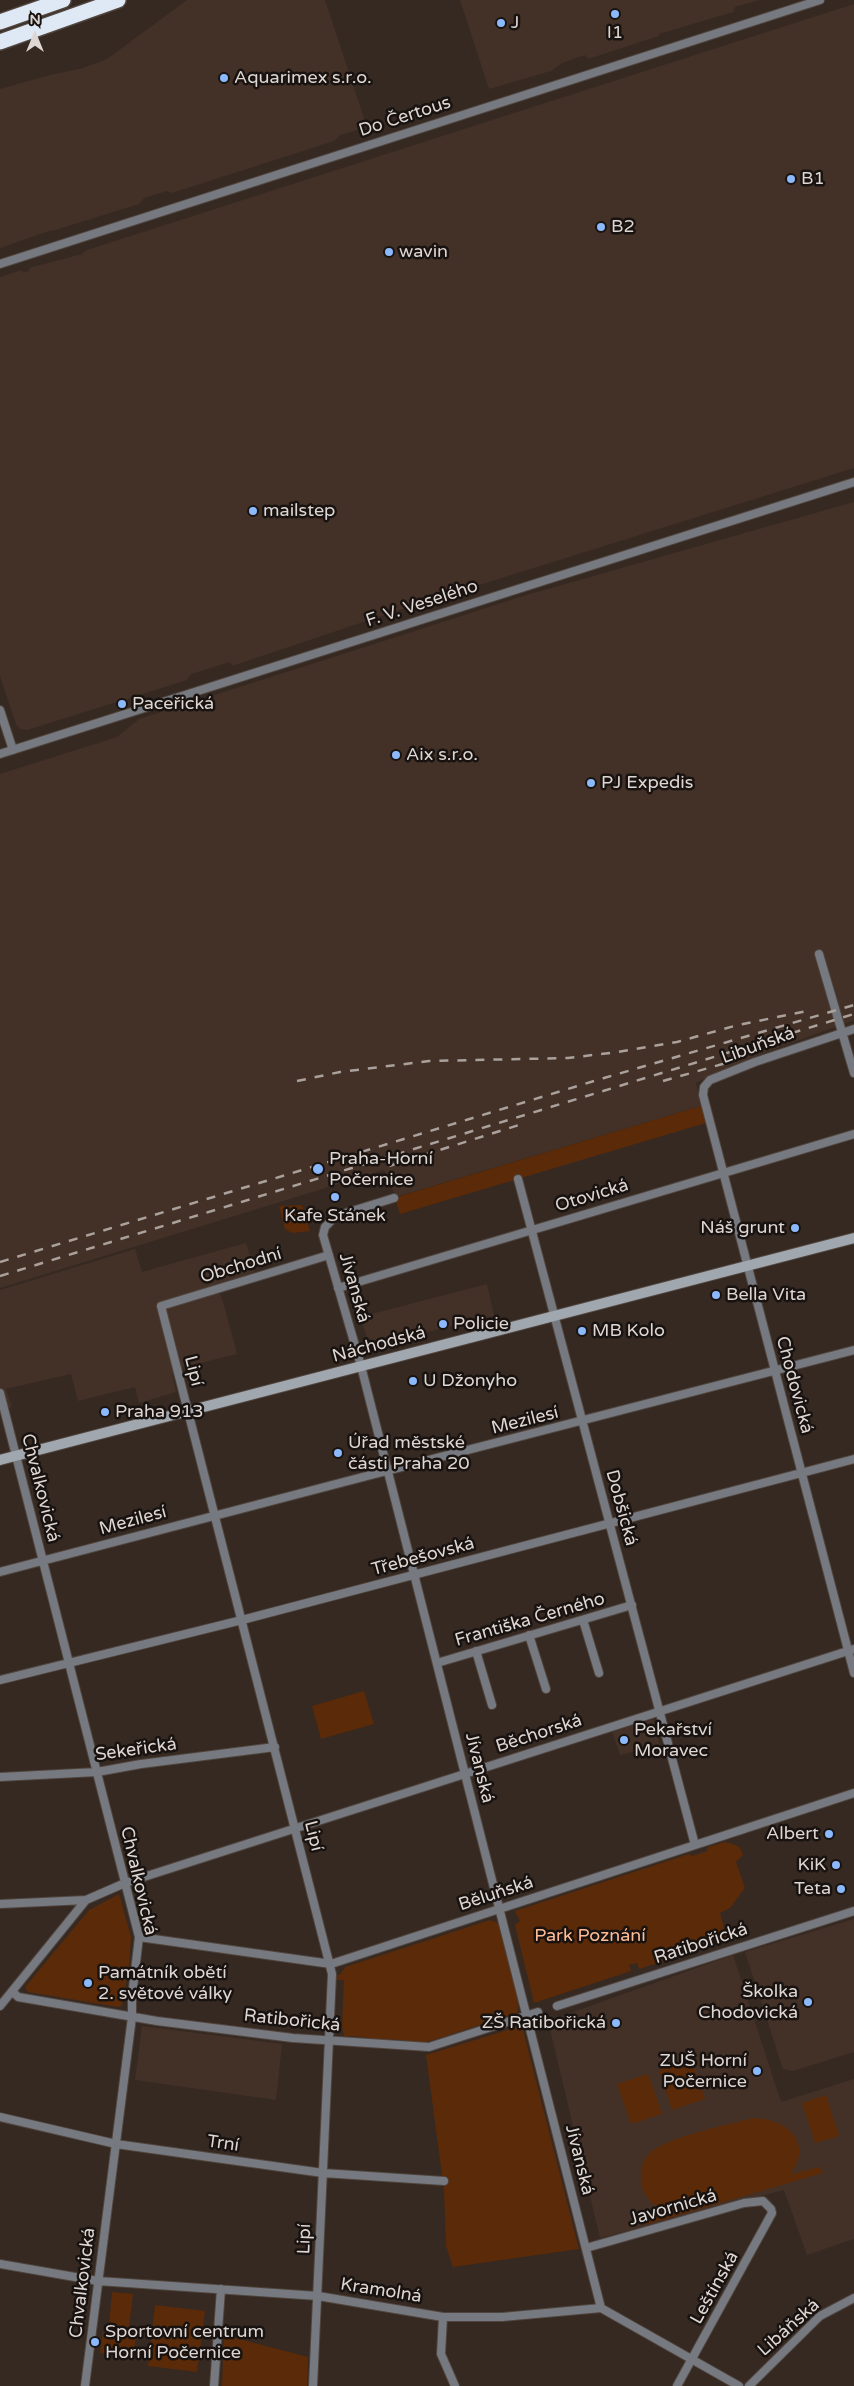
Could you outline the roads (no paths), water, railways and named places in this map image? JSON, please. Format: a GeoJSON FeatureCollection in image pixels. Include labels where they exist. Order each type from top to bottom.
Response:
{"type":"FeatureCollection","features":[{"type":"Feature","properties":{"kind":"highway"},"geometry":{"type":"LineString","coordinates":[[0,22],[63,0]]}},
{"type":"Feature","properties":{"kind":"highway"},"geometry":{"type":"LineString","coordinates":[[0,42],[118,0]]}},
{"type":"Feature","properties":{"kind":"main road","name":"Náchodská"},"geometry":{"type":"LineString","coordinates":[[0,1460],[854,1238]]}},
{"type":"Feature","properties":{"kind":"street","name":"Do Čertous"},"geometry":{"type":"LineString","coordinates":[[0,264],[820,0]]}},
{"type":"Feature","properties":{"kind":"street","name":"F. V. Veselého"},"geometry":{"type":"LineString","coordinates":[[0,754],[854,482]]}},
{"type":"Feature","properties":{"kind":"street"},"geometry":{"type":"LineString","coordinates":[[0,710],[13,750]]}},
{"type":"Feature","properties":{"kind":"street"},"geometry":{"type":"LineString","coordinates":[[819,954],[854,1073]]}},
{"type":"Feature","properties":{"kind":"street","name":"Libuňská"},"geometry":{"type":"LineString","coordinates":[[705,1106],[702,1095],[704,1087],[710,1080],[755,1062],[854,1029]]}},
{"type":"Feature","properties":{"kind":"street","name":"Chodovická"},"geometry":{"type":"LineString","coordinates":[[705,1106],[801,1473],[851,1650],[854,1673]]}},
{"type":"Feature","properties":{"kind":"street","name":"Otovická"},"geometry":{"type":"LineString","coordinates":[[338,1288],[854,1134]]}},
{"type":"Feature","properties":{"kind":"street","name":"Dobšická"},"geometry":{"type":"LineString","coordinates":[[518,1179],[695,1845]]}},
{"type":"Feature","properties":{"kind":"street","name":"Jívanská"},"geometry":{"type":"LineString","coordinates":[[394,1198],[336,1216],[324,1227],[323,1235],[361,1366],[388,1469],[601,2308]]}},
{"type":"Feature","properties":{"kind":"street","name":"Obchodní"},"geometry":{"type":"LineString","coordinates":[[161,1306],[329,1255]]}},
{"type":"Feature","properties":{"kind":"street","name":"Lipí"},"geometry":{"type":"LineString","coordinates":[[161,1306],[331,1964],[330,2041],[313,2386]]}},
{"type":"Feature","properties":{"kind":"street","name":"Mezilesí"},"geometry":{"type":"LineString","coordinates":[[0,1572],[388,1469],[583,1422],[854,1350]]}},
{"type":"Feature","properties":{"kind":"street","name":"Chvalkovická"},"geometry":{"type":"LineString","coordinates":[[0,1393],[139,1937],[132,1996],[132,2017],[84,2386]]}},
{"type":"Feature","properties":{"kind":"street","name":"Třebešovská"},"geometry":{"type":"LineString","coordinates":[[0,1680],[242,1620],[854,1459]]}},
{"type":"Feature","properties":{"kind":"street","name":"Františka Černého"},"geometry":{"type":"LineString","coordinates":[[437,1663],[632,1605]]}},
{"type":"Feature","properties":{"kind":"street"},"geometry":{"type":"LineString","coordinates":[[583,1620],[600,1673]]}},
{"type":"Feature","properties":{"kind":"street"},"geometry":{"type":"LineString","coordinates":[[529,1636],[546,1689]]}},
{"type":"Feature","properties":{"kind":"street","name":"Běchorská"},"geometry":{"type":"LineString","coordinates":[[86,1900],[125,1883],[851,1650]]}},
{"type":"Feature","properties":{"kind":"street"},"geometry":{"type":"LineString","coordinates":[[476,1651],[492,1705]]}},
{"type":"Feature","properties":{"kind":"street","name":"Sekeřická"},"geometry":{"type":"LineString","coordinates":[[0,1777],[97,1772],[141,1764],[275,1747]]}},
{"type":"Feature","properties":{"kind":"street","name":"Běluňská"},"geometry":{"type":"LineString","coordinates":[[139,1937],[331,1964],[854,1793]]}},
{"type":"Feature","properties":{"kind":"street"},"geometry":{"type":"LineString","coordinates":[[0,1904],[86,1900]]}},
{"type":"Feature","properties":{"kind":"street"},"geometry":{"type":"LineString","coordinates":[[0,2006],[86,1900]]}},
{"type":"Feature","properties":{"kind":"street","name":"Ratibořická"},"geometry":{"type":"LineString","coordinates":[[556,2006],[854,1911]]}},
{"type":"Feature","properties":{"kind":"street","name":"Ratibořická"},"geometry":{"type":"LineString","coordinates":[[12,1992],[18,1997],[132,2017],[330,2041],[430,2047],[538,2012]]}},
{"type":"Feature","properties":{"kind":"street","name":"Trní"},"geometry":{"type":"LineString","coordinates":[[0,2117],[116,2144],[323,2173],[444,2181]]}},
{"type":"Feature","properties":{"kind":"street","name":"Javornická"},"geometry":{"type":"LineString","coordinates":[[586,2248],[744,2203],[763,2201],[768,2204]]}},
{"type":"Feature","properties":{"kind":"street","name":"Leštínská"},"geometry":{"type":"LineString","coordinates":[[678,2386],[768,2222],[772,2213],[768,2204]]}},
{"type":"Feature","properties":{"kind":"street","name":"Kramolná"},"geometry":{"type":"LineString","coordinates":[[0,2264],[98,2281],[318,2296],[443,2317],[502,2317],[601,2308]]}},
{"type":"Feature","properties":{"kind":"street"},"geometry":{"type":"LineString","coordinates":[[214,2386],[221,2289]]}},
{"type":"Feature","properties":{"kind":"street","name":"Libáňská"},"geometry":{"type":"LineString","coordinates":[[749,2386],[820,2316],[854,2298]]}},
{"type":"Feature","properties":{"kind":"street"},"geometry":{"type":"LineString","coordinates":[[601,2308],[739,2386]]}},
{"type":"Feature","properties":{"kind":"street"},"geometry":{"type":"LineString","coordinates":[[443,2317],[441,2354],[455,2386]]}},
{"type":"Feature","properties":{"kind":"railway"},"geometry":{"type":"LineString","coordinates":[[0,1262],[604,1078],[854,1005]]}},
{"type":"Feature","properties":{"kind":"railway"},"geometry":{"type":"LineString","coordinates":[[297,1081],[340,1072],[429,1061],[568,1058],[618,1052],[677,1042],[738,1025],[807,1011]]}},
{"type":"Feature","properties":{"kind":"railway"},"geometry":{"type":"LineString","coordinates":[[0,1276],[854,1014]]}},
{"type":"Feature","properties":{"kind":"railway"},"geometry":{"type":"LineString","coordinates":[[663,1081],[733,1061],[757,1049]]}},
{"type":"Feature","properties":{"kind":"railway"},"geometry":{"type":"LineString","coordinates":[[389,1166],[519,1125]]}},
{"type":"Feature","properties":{"kind":"place","name":"I1"},"geometry":{"type":"Point","coordinates":[615,14]}},
{"type":"Feature","properties":{"kind":"place","name":"J"},"geometry":{"type":"Point","coordinates":[501,23]}},
{"type":"Feature","properties":{"kind":"place","name":"Aquarimex s.r.o."},"geometry":{"type":"Point","coordinates":[224,78]}},
{"type":"Feature","properties":{"kind":"place","name":"B1"},"geometry":{"type":"Point","coordinates":[791,179]}},
{"type":"Feature","properties":{"kind":"place","name":"B2"},"geometry":{"type":"Point","coordinates":[601,227]}},
{"type":"Feature","properties":{"kind":"place","name":"wavin"},"geometry":{"type":"Point","coordinates":[389,252]}},
{"type":"Feature","properties":{"kind":"place","name":"mailstep"},"geometry":{"type":"Point","coordinates":[253,511]}},
{"type":"Feature","properties":{"kind":"place","name":"Paceřická"},"geometry":{"type":"Point","coordinates":[122,704]}},
{"type":"Feature","properties":{"kind":"place","name":"Aix s.r.o."},"geometry":{"type":"Point","coordinates":[396,755]}},
{"type":"Feature","properties":{"kind":"place","name":"PJ Expedis"},"geometry":{"type":"Point","coordinates":[591,783]}},
{"type":"Feature","properties":{"kind":"place","name":"Praha-Horní Počernice"},"geometry":{"type":"Point","coordinates":[318,1169]}},
{"type":"Feature","properties":{"kind":"place","name":"Kafe Stánek"},"geometry":{"type":"Point","coordinates":[335,1197]}},
{"type":"Feature","properties":{"kind":"place","name":"Náš grunt"},"geometry":{"type":"Point","coordinates":[795,1228]}},
{"type":"Feature","properties":{"kind":"place","name":"Bella Vita"},"geometry":{"type":"Point","coordinates":[716,1295]}},
{"type":"Feature","properties":{"kind":"place","name":"Policie"},"geometry":{"type":"Point","coordinates":[443,1324]}},
{"type":"Feature","properties":{"kind":"place","name":"MB Kolo"},"geometry":{"type":"Point","coordinates":[582,1331]}},
{"type":"Feature","properties":{"kind":"place","name":"U Džonyho"},"geometry":{"type":"Point","coordinates":[413,1381]}},
{"type":"Feature","properties":{"kind":"place","name":"Praha 913"},"geometry":{"type":"Point","coordinates":[105,1412]}},
{"type":"Feature","properties":{"kind":"place","name":"Úřad městské části Praha 20"},"geometry":{"type":"Point","coordinates":[338,1453]}},
{"type":"Feature","properties":{"kind":"place","name":"Pekařství Moravec"},"geometry":{"type":"Point","coordinates":[624,1740]}},
{"type":"Feature","properties":{"kind":"place","name":"Albert"},"geometry":{"type":"Point","coordinates":[829,1834]}},
{"type":"Feature","properties":{"kind":"place","name":"KiK"},"geometry":{"type":"Point","coordinates":[836,1865]}},
{"type":"Feature","properties":{"kind":"place","name":"Teta"},"geometry":{"type":"Point","coordinates":[841,1889]}},
{"type":"Feature","properties":{"kind":"place","name":"Památník obětí 2. světové války"},"geometry":{"type":"Point","coordinates":[88,1983]}},
{"type":"Feature","properties":{"kind":"place","name":"Školka Chodovická"},"geometry":{"type":"Point","coordinates":[808,2002]}},
{"type":"Feature","properties":{"kind":"place","name":"ZŠ Ratibořická"},"geometry":{"type":"Point","coordinates":[616,2023]}},
{"type":"Feature","properties":{"kind":"place","name":"ZUŠ Horní Počernice"},"geometry":{"type":"Point","coordinates":[757,2071]}},
{"type":"Feature","properties":{"kind":"place","name":"Sportovní centrum Horní Počernice"},"geometry":{"type":"Point","coordinates":[95,2342]}},
{"type":"Feature","properties":{"kind":"park label","name":"Park Poznání"},"geometry":{"type":"Point","coordinates":[590,1936]}}]}
